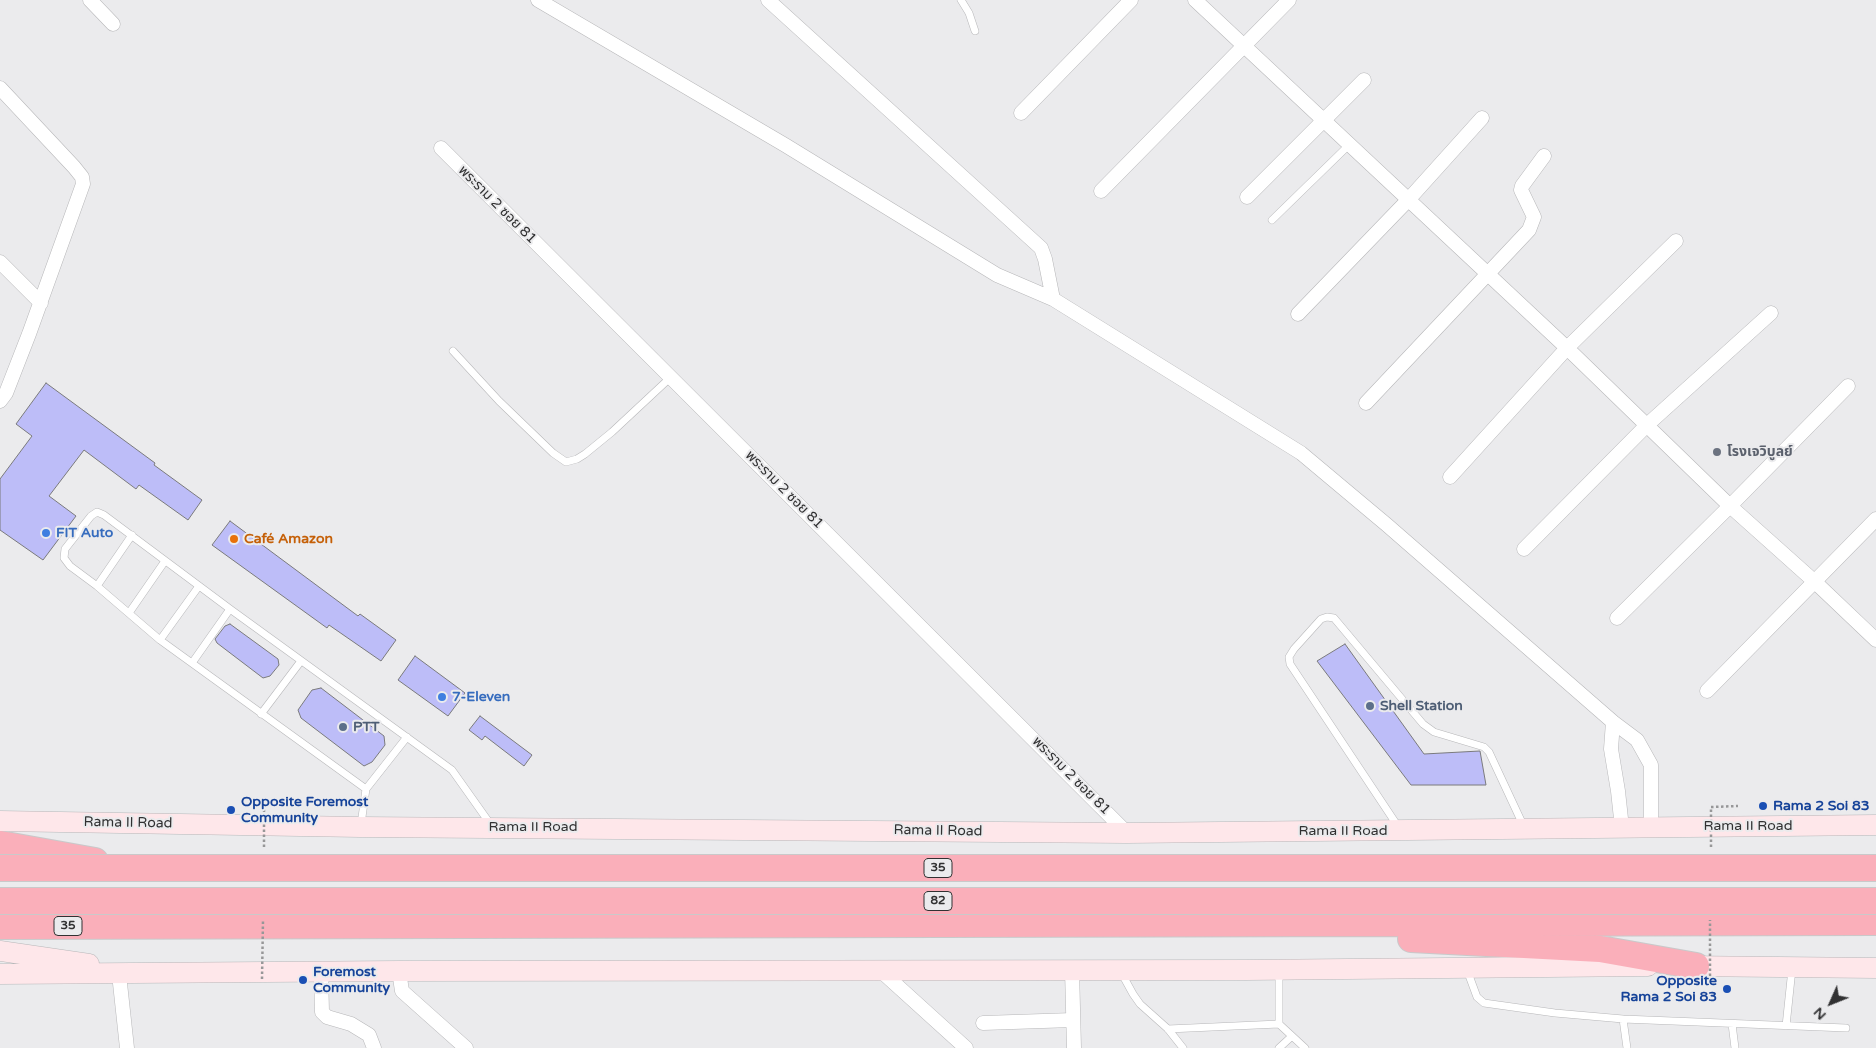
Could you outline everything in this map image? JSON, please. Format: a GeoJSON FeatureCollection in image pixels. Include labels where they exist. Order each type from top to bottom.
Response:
{"type":"FeatureCollection","features":[{"type":"Feature","properties":{"kind":"highway"},"geometry":{"type":"LineString","coordinates":[[0,844],[134,868]]}},
{"type":"Feature","properties":{"kind":"highway"},"geometry":{"type":"LineString","coordinates":[[0,868],[1876,868]]}},
{"type":"Feature","properties":{"kind":"highway","name":"35"},"geometry":{"type":"LineString","coordinates":[[0,868],[1876,868]]}},
{"type":"Feature","properties":{"kind":"highway","name":"82"},"geometry":{"type":"LineString","coordinates":[[0,902],[1876,901]]}},
{"type":"Feature","properties":{"kind":"highway","name":"35"},"geometry":{"type":"LineString","coordinates":[[0,926],[1876,922]]}},
{"type":"Feature","properties":{"kind":"highway"},"geometry":{"type":"LineString","coordinates":[[1318,924],[1418,940],[1600,949],[1696,966]]}},
{"type":"Feature","properties":{"kind":"highway"},"geometry":{"type":"LineString","coordinates":[[0,940],[137,926]]}},
{"type":"Feature","properties":{"kind":"main road","name":"Rama II Road"},"geometry":{"type":"LineString","coordinates":[[0,821],[360,827],[1128,832],[1525,830],[1876,825]]}},
{"type":"Feature","properties":{"kind":"main road"},"geometry":{"type":"LineString","coordinates":[[0,833],[137,823]]}},
{"type":"Feature","properties":{"kind":"main road"},"geometry":{"type":"LineString","coordinates":[[0,950],[148,972]]}},
{"type":"Feature","properties":{"kind":"main road"},"geometry":{"type":"LineString","coordinates":[[0,974],[1696,966],[1876,968]]}},
{"type":"Feature","properties":{"kind":"street"},"geometry":{"type":"LineString","coordinates":[[90,0],[113,24]]}},
{"type":"Feature","properties":{"kind":"street"},"geometry":{"type":"LineString","coordinates":[[538,0],[777,140],[997,275],[1053,299],[1301,453],[1387,525],[1613,722],[1637,740],[1651,765],[1651,827]]}},
{"type":"Feature","properties":{"kind":"street"},"geometry":{"type":"LineString","coordinates":[[768,0],[1041,248],[1053,299]]}},
{"type":"Feature","properties":{"kind":"street"},"geometry":{"type":"LineString","coordinates":[[1022,113],[1132,0]]}},
{"type":"Feature","properties":{"kind":"street"},"geometry":{"type":"LineString","coordinates":[[1195,0],[1567,348],[1730,506],[1876,640]]}},
{"type":"Feature","properties":{"kind":"street"},"geometry":{"type":"LineString","coordinates":[[1101,191],[1289,0]]}},
{"type":"Feature","properties":{"kind":"street"},"geometry":{"type":"LineString","coordinates":[[1247,197],[1364,80]]}},
{"type":"Feature","properties":{"kind":"street"},"geometry":{"type":"LineString","coordinates":[[0,88],[74,167],[82,177],[83,184],[41,303],[6,393],[0,401]]}},
{"type":"Feature","properties":{"kind":"street"},"geometry":{"type":"LineString","coordinates":[[1298,314],[1482,118]]}},
{"type":"Feature","properties":{"kind":"street","name":"พระราม 2 ซอย 81"},"geometry":{"type":"LineString","coordinates":[[441,148],[1128,832]]}},
{"type":"Feature","properties":{"kind":"street"},"geometry":{"type":"LineString","coordinates":[[1366,402],[1488,276],[1532,225],[1533,214],[1521,190],[1544,156]]}},
{"type":"Feature","properties":{"kind":"street"},"geometry":{"type":"LineString","coordinates":[[1450,477],[1567,348],[1676,241]]}},
{"type":"Feature","properties":{"kind":"street"},"geometry":{"type":"LineString","coordinates":[[0,262],[41,303]]}},
{"type":"Feature","properties":{"kind":"street"},"geometry":{"type":"LineString","coordinates":[[1524,549],[1647,425],[1771,313]]}},
{"type":"Feature","properties":{"kind":"street"},"geometry":{"type":"LineString","coordinates":[[1617,618],[1848,386]]}},
{"type":"Feature","properties":{"kind":"street"},"geometry":{"type":"LineString","coordinates":[[1707,691],[1876,520]]}},
{"type":"Feature","properties":{"kind":"street"},"geometry":{"type":"LineString","coordinates":[[1613,722],[1611,749],[1622,828]]}},
{"type":"Feature","properties":{"kind":"street"},"geometry":{"type":"LineString","coordinates":[[1072,970],[1074,1048]]}},
{"type":"Feature","properties":{"kind":"street"},"geometry":{"type":"LineString","coordinates":[[321,971],[322,1012],[327,1017],[342,1021],[369,1034],[374,1048]]}},
{"type":"Feature","properties":{"kind":"street"},"geometry":{"type":"LineString","coordinates":[[399,971],[402,991],[466,1048]]}},
{"type":"Feature","properties":{"kind":"street"},"geometry":{"type":"LineString","coordinates":[[881,971],[966,1048]]}},
{"type":"Feature","properties":{"kind":"street"},"geometry":{"type":"LineString","coordinates":[[119,974],[127,1048]]}},
{"type":"Feature","properties":{"kind":"street"},"geometry":{"type":"LineString","coordinates":[[982,1023],[1073,1020]]}},
{"type":"Feature","properties":{"kind":"lane"},"geometry":{"type":"LineString","coordinates":[[961,0],[969,13],[975,32]]}},
{"type":"Feature","properties":{"kind":"lane"},"geometry":{"type":"LineString","coordinates":[[1272,220],[1350,144]]}},
{"type":"Feature","properties":{"kind":"lane"},"geometry":{"type":"LineString","coordinates":[[453,351],[499,401],[566,462],[577,459],[585,454],[612,432],[671,377]]}},
{"type":"Feature","properties":{"kind":"lane"},"geometry":{"type":"LineString","coordinates":[[366,790],[160,640],[97,586],[70,566],[64,558],[65,548],[91,516],[97,512],[104,514],[230,609],[452,770],[492,827]]}},
{"type":"Feature","properties":{"kind":"lane"},"geometry":{"type":"LineString","coordinates":[[97,586],[132,534]]}},
{"type":"Feature","properties":{"kind":"lane"},"geometry":{"type":"LineString","coordinates":[[129,613],[165,561]]}},
{"type":"Feature","properties":{"kind":"lane"},"geometry":{"type":"LineString","coordinates":[[160,640],[199,586]]}},
{"type":"Feature","properties":{"kind":"lane"},"geometry":{"type":"LineString","coordinates":[[192,663],[230,609]]}},
{"type":"Feature","properties":{"kind":"lane"},"geometry":{"type":"LineString","coordinates":[[1401,830],[1290,664],[1289,657],[1294,648],[1321,619],[1327,616],[1334,618],[1423,724],[1434,732],[1484,747],[1489,752],[1525,830]]}},
{"type":"Feature","properties":{"kind":"lane"},"geometry":{"type":"LineString","coordinates":[[261,714],[301,661]]}},
{"type":"Feature","properties":{"kind":"lane"},"geometry":{"type":"LineString","coordinates":[[360,827],[366,790],[407,737]]}},
{"type":"Feature","properties":{"kind":"lane"},"geometry":{"type":"LineString","coordinates":[[1786,1026],[1792,967]]}},
{"type":"Feature","properties":{"kind":"lane"},"geometry":{"type":"LineString","coordinates":[[1466,968],[1477,997],[1484,1003],[1555,1013],[1623,1019],[1846,1028]]}},
{"type":"Feature","properties":{"kind":"lane"},"geometry":{"type":"LineString","coordinates":[[1120,969],[1140,1004],[1168,1029],[1183,1048]]}},
{"type":"Feature","properties":{"kind":"lane"},"geometry":{"type":"LineString","coordinates":[[1279,969],[1279,1024],[1305,1048]]}},
{"type":"Feature","properties":{"kind":"lane"},"geometry":{"type":"LineString","coordinates":[[1623,1019],[1627,1048]]}},
{"type":"Feature","properties":{"kind":"lane"},"geometry":{"type":"LineString","coordinates":[[1168,1029],[1279,1024]]}},
{"type":"Feature","properties":{"kind":"lane"},"geometry":{"type":"LineString","coordinates":[[1732,1024],[1735,1048]]}},
{"type":"Feature","properties":{"kind":"lane"},"geometry":{"type":"LineString","coordinates":[[1279,1048],[1291,1037]]}},
{"type":"Feature","properties":{"kind":"path"},"geometry":{"type":"LineString","coordinates":[[1711,807],[1738,806]]}},
{"type":"Feature","properties":{"kind":"building"},"geometry":{"type":"Polygon","coordinates":[[[46,383],[202,500],[188,520],[139,485],[136,489],[84,450],[49,496],[76,516],[43,560],[0,530],[0,479],[32,436],[16,424],[46,383]]]}},
{"type":"Feature","properties":{"kind":"building"},"geometry":{"type":"Polygon","coordinates":[[[230,521],[358,616],[360,614],[396,640],[381,661],[329,625],[327,628],[212,545],[230,521]]]}},
{"type":"Feature","properties":{"kind":"building"},"geometry":{"type":"Polygon","coordinates":[[[230,624],[278,659],[279,665],[270,676],[263,678],[217,643],[215,639],[225,626],[230,624]]]}},
{"type":"Feature","properties":{"kind":"building","name":"Shell Station"},"geometry":{"type":"Polygon","coordinates":[[[1345,644],[1424,754],[1480,751],[1486,785],[1411,785],[1317,661],[1345,644]]]}},
{"type":"Feature","properties":{"kind":"building"},"geometry":{"type":"Polygon","coordinates":[[[415,656],[465,693],[448,716],[398,680],[415,656]]]}},
{"type":"Feature","properties":{"kind":"building","name":"PTT"},"geometry":{"type":"Polygon","coordinates":[[[321,688],[384,736],[385,745],[372,762],[364,766],[301,718],[298,710],[312,690],[321,688]]]}},
{"type":"Feature","properties":{"kind":"building"},"geometry":{"type":"Polygon","coordinates":[[[480,716],[532,755],[524,766],[485,736],[482,740],[469,730],[480,716]]]}},
{"type":"Feature","properties":{"kind":"place","name":"โรงเจวิบูลย์"},"geometry":{"type":"Point","coordinates":[1717,452]}},
{"type":"Feature","properties":{"kind":"place","name":"FIT Auto"},"geometry":{"type":"Point","coordinates":[46,533]}},
{"type":"Feature","properties":{"kind":"place","name":"Café Amazon"},"geometry":{"type":"Point","coordinates":[234,539]}},
{"type":"Feature","properties":{"kind":"place","name":"7-Eleven"},"geometry":{"type":"Point","coordinates":[442,697]}},
{"type":"Feature","properties":{"kind":"place","name":"Shell Station"},"geometry":{"type":"Point","coordinates":[1370,706]}},
{"type":"Feature","properties":{"kind":"place","name":"PTT"},"geometry":{"type":"Point","coordinates":[343,727]}},
{"type":"Feature","properties":{"kind":"place","name":"Rama 2 Soi 83"},"geometry":{"type":"Point","coordinates":[1763,806]}},
{"type":"Feature","properties":{"kind":"place","name":"Opposite Foremost Community"},"geometry":{"type":"Point","coordinates":[231,810]}},
{"type":"Feature","properties":{"kind":"place","name":"Foremost Community"},"geometry":{"type":"Point","coordinates":[303,980]}},
{"type":"Feature","properties":{"kind":"place","name":"Opposite Rama 2 Soi 83"},"geometry":{"type":"Point","coordinates":[1727,989]}}]}
